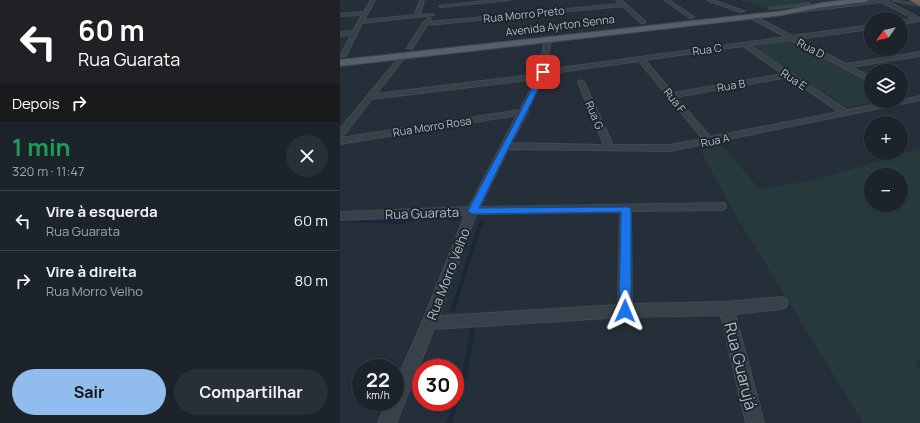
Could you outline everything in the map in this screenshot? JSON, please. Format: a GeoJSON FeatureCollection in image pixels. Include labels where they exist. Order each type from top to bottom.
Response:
{"type":"FeatureCollection","features":[{"type":"Feature","properties":{"kind":"highway"},"geometry":{"type":"LineString","coordinates":[[914,0],[920,4]]}},
{"type":"Feature","properties":{"kind":"main road"},"geometry":{"type":"LineString","coordinates":[[822,5],[865,0]]}},
{"type":"Feature","properties":{"kind":"main road","name":"Avenida Ayrton Senna"},"geometry":{"type":"LineString","coordinates":[[341,58],[410,48],[742,11],[822,5]]}},
{"type":"Feature","properties":{"kind":"main road","name":"Avenida Ayrton Senna"},"geometry":{"type":"LineString","coordinates":[[341,58],[403,56],[783,12],[822,5]]}},
{"type":"Feature","properties":{"kind":"street"},"geometry":{"type":"LineString","coordinates":[[340,0],[347,0]]}},
{"type":"Feature","properties":{"kind":"street"},"geometry":{"type":"LineString","coordinates":[[341,58],[372,0]]}},
{"type":"Feature","properties":{"kind":"street"},"geometry":{"type":"LineString","coordinates":[[418,14],[422,0]]}},
{"type":"Feature","properties":{"kind":"street"},"geometry":{"type":"LineString","coordinates":[[410,48],[425,24],[445,0]]}},
{"type":"Feature","properties":{"kind":"street"},"geometry":{"type":"LineString","coordinates":[[441,6],[505,8],[508,0]]}},
{"type":"Feature","properties":{"kind":"street"},"geometry":{"type":"LineString","coordinates":[[617,0],[643,22]]}},
{"type":"Feature","properties":{"kind":"street"},"geometry":{"type":"LineString","coordinates":[[666,0],[692,17]]}},
{"type":"Feature","properties":{"kind":"street"},"geometry":{"type":"LineString","coordinates":[[709,0],[742,11]]}},
{"type":"Feature","properties":{"kind":"street","name":"Avenida Ayrton Senna"},"geometry":{"type":"LineString","coordinates":[[770,8],[844,0]]}},
{"type":"Feature","properties":{"kind":"street"},"geometry":{"type":"LineString","coordinates":[[885,0],[920,20]]}},
{"type":"Feature","properties":{"kind":"street","name":"Avenida Ayrton Senna"},"geometry":{"type":"LineString","coordinates":[[783,12],[885,0]]}},
{"type":"Feature","properties":{"kind":"street"},"geometry":{"type":"LineString","coordinates":[[891,0],[920,16]]}},
{"type":"Feature","properties":{"kind":"street"},"geometry":{"type":"LineString","coordinates":[[894,0],[920,4]]}},
{"type":"Feature","properties":{"kind":"street","name":"Rua Morro Preto"},"geometry":{"type":"LineString","coordinates":[[425,24],[505,8],[623,5]]}},
{"type":"Feature","properties":{"kind":"street"},"geometry":{"type":"LineString","coordinates":[[360,22],[437,10]]}},
{"type":"Feature","properties":{"kind":"street"},"geometry":{"type":"LineString","coordinates":[[340,15],[364,13]]}},
{"type":"Feature","properties":{"kind":"street"},"geometry":{"type":"LineString","coordinates":[[418,14],[432,15]]}},
{"type":"Feature","properties":{"kind":"street","name":"Rua D"},"geometry":{"type":"LineString","coordinates":[[750,16],[864,76]]}},
{"type":"Feature","properties":{"kind":"street"},"geometry":{"type":"LineString","coordinates":[[908,21],[920,20]]}},
{"type":"Feature","properties":{"kind":"street","name":"Rua C"},"geometry":{"type":"LineString","coordinates":[[371,97],[864,28]]}},
{"type":"Feature","properties":{"kind":"street"},"geometry":{"type":"LineString","coordinates":[[340,34],[354,33]]}},
{"type":"Feature","properties":{"kind":"street","name":"Rua Morro Velho"},"geometry":{"type":"LineString","coordinates":[[387,423],[429,324],[472,211],[524,112],[542,74],[548,39]]}},
{"type":"Feature","properties":{"kind":"street","name":"Rua E"},"geometry":{"type":"LineString","coordinates":[[743,44],[845,112]]}},
{"type":"Feature","properties":{"kind":"street"},"geometry":{"type":"LineString","coordinates":[[845,66],[920,54]]}},
{"type":"Feature","properties":{"kind":"street"},"geometry":{"type":"LineString","coordinates":[[340,134],[403,56]]}},
{"type":"Feature","properties":{"kind":"street","name":"Rua F"},"geometry":{"type":"LineString","coordinates":[[641,59],[709,141]]}},
{"type":"Feature","properties":{"kind":"street","name":"Rua B"},"geometry":{"type":"LineString","coordinates":[[672,96],[789,75]]}},
{"type":"Feature","properties":{"kind":"street","name":"Rua G"},"geometry":{"type":"LineString","coordinates":[[581,82],[610,147]]}},
{"type":"Feature","properties":{"kind":"street","name":"Rua A"},"geometry":{"type":"LineString","coordinates":[[506,146],[669,148],[920,98]]}},
{"type":"Feature","properties":{"kind":"street","name":"Rua Morro Rosa"},"geometry":{"type":"LineString","coordinates":[[340,141],[524,112]]}},
{"type":"Feature","properties":{"kind":"street","name":"Rua Guarata"},"geometry":{"type":"LineString","coordinates":[[340,216],[472,211],[721,206]]}},
{"type":"Feature","properties":{"kind":"street"},"geometry":{"type":"LineString","coordinates":[[625,311],[626,209]]}},
{"type":"Feature","properties":{"kind":"street"},"geometry":{"type":"LineString","coordinates":[[429,324],[625,311],[727,308],[781,303]]}},
{"type":"Feature","properties":{"kind":"street","name":"Rua Guarujá"},"geometry":{"type":"LineString","coordinates":[[727,308],[755,423]]}},
{"type":"Feature","properties":{"kind":"shaded area"},"geometry":{"type":"Polygon","coordinates":[[[740,0],[824,0],[763,7],[740,0]]]}},
{"type":"Feature","properties":{"kind":"shaded area"},"geometry":{"type":"Polygon","coordinates":[[[789,39],[864,79],[864,104],[847,107],[748,44],[789,39]]]}},
{"type":"Feature","properties":{"kind":"shaded area"},"geometry":{"type":"Polygon","coordinates":[[[722,145],[759,189],[816,180],[881,160],[908,160],[908,152],[920,148],[920,360],[914,362],[920,370],[920,423],[863,423],[732,209],[700,149],[722,145]]]}},
{"type":"Feature","properties":{"kind":"waterway"},"geometry":{"type":"LineString","coordinates":[[340,220],[398,222],[428,216],[459,219]]}},
{"type":"Feature","properties":{"kind":"waterway"},"geometry":{"type":"LineString","coordinates":[[454,306],[481,222]]}},
{"type":"Feature","properties":{"kind":"waterway"},"geometry":{"type":"LineString","coordinates":[[453,309],[454,305]]}},
{"type":"Feature","properties":{"kind":"waterway"},"geometry":{"type":"LineString","coordinates":[[449,423],[463,383],[473,330]]}},
{"type":"Feature","properties":{"kind":"route"},"geometry":{"type":"LineString","coordinates":[[543,72],[524,112],[472,211],[626,209],[625,311]]}}]}
